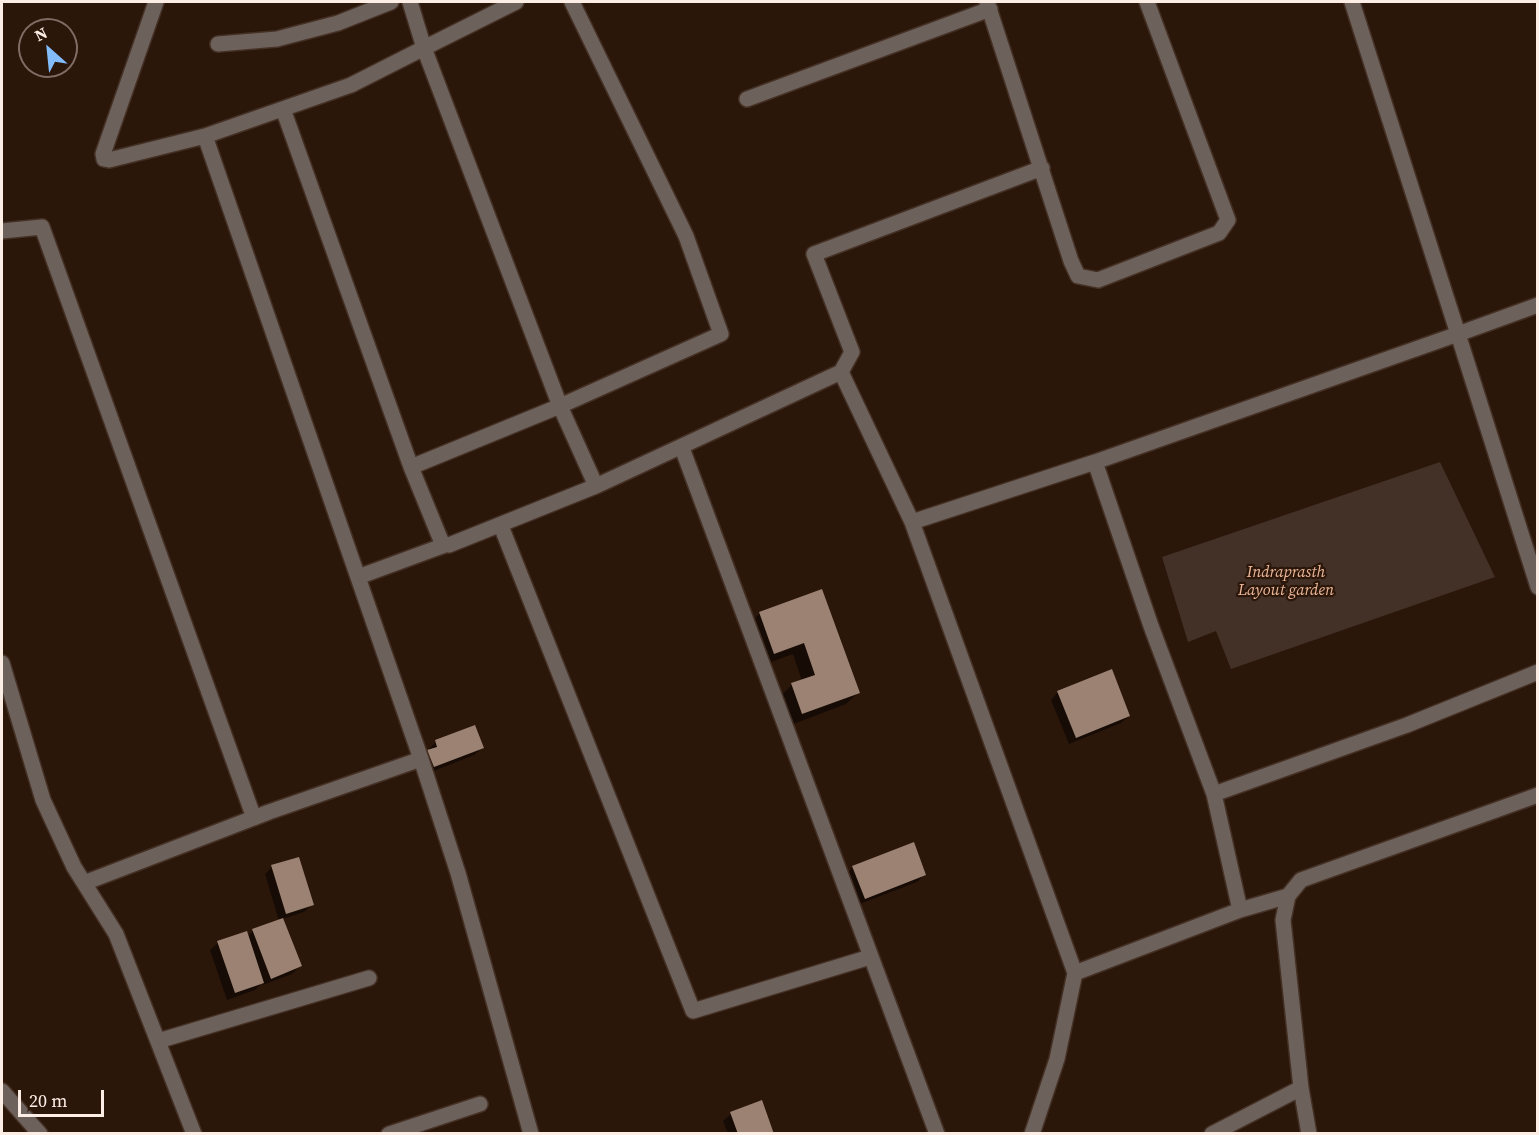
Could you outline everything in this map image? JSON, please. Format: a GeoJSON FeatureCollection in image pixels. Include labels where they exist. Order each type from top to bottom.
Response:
{"type":"FeatureCollection","features":[{"type":"Feature","properties":{"kind":"street"},"geometry":{"type":"LineString","coordinates":[[156,2],[103,154],[104,159],[109,160],[205,136],[351,85],[516,2]]}},
{"type":"Feature","properties":{"kind":"street"},"geometry":{"type":"LineString","coordinates":[[219,44],[277,39],[338,23],[391,2]]}},
{"type":"Feature","properties":{"kind":"street"},"geometry":{"type":"LineString","coordinates":[[410,2],[424,48],[560,406],[596,486]]}},
{"type":"Feature","properties":{"kind":"street"},"geometry":{"type":"LineString","coordinates":[[411,467],[560,406],[721,334],[686,237],[573,2]]}},
{"type":"Feature","properties":{"kind":"street"},"geometry":{"type":"LineString","coordinates":[[747,99],[988,5],[1071,261],[1078,276],[1087,280],[1098,280],[1219,233],[1228,220],[1227,211],[1147,2]]}},
{"type":"Feature","properties":{"kind":"street"},"geometry":{"type":"LineString","coordinates":[[1353,2],[1538,587]]}},
{"type":"Feature","properties":{"kind":"street"},"geometry":{"type":"LineString","coordinates":[[283,109],[411,467],[445,545]]}},
{"type":"Feature","properties":{"kind":"street"},"geometry":{"type":"LineString","coordinates":[[205,136],[421,759],[458,873],[531,1134]]}},
{"type":"Feature","properties":{"kind":"street"},"geometry":{"type":"LineString","coordinates":[[358,577],[501,526],[596,486],[682,448],[841,372],[852,352],[814,254],[1042,168]]}},
{"type":"Feature","properties":{"kind":"street"},"geometry":{"type":"LineString","coordinates":[[2,231],[42,226],[254,818]]}},
{"type":"Feature","properties":{"kind":"street"},"geometry":{"type":"LineString","coordinates":[[912,522],[1095,462],[1538,305]]}},
{"type":"Feature","properties":{"kind":"street"},"geometry":{"type":"LineString","coordinates":[[841,372],[912,522],[1075,973],[1057,1059],[1032,1134]]}},
{"type":"Feature","properties":{"kind":"street"},"geometry":{"type":"LineString","coordinates":[[682,448],[870,957],[931,1132]]}},
{"type":"Feature","properties":{"kind":"street"},"geometry":{"type":"LineString","coordinates":[[1095,462],[1151,626],[1214,794],[1240,910]]}},
{"type":"Feature","properties":{"kind":"street"},"geometry":{"type":"LineString","coordinates":[[501,526],[693,1011],[870,957]]}},
{"type":"Feature","properties":{"kind":"street"},"geometry":{"type":"LineString","coordinates":[[2,663],[43,800],[84,883],[116,934],[194,1134]]}},
{"type":"Feature","properties":{"kind":"street"},"geometry":{"type":"LineString","coordinates":[[1214,794],[1407,724],[1538,672]]}},
{"type":"Feature","properties":{"kind":"street"},"geometry":{"type":"LineString","coordinates":[[84,883],[254,818],[421,759]]}},
{"type":"Feature","properties":{"kind":"street"},"geometry":{"type":"LineString","coordinates":[[1309,1134],[1301,1088],[1283,920],[1288,896],[1301,880],[1538,795]]}},
{"type":"Feature","properties":{"kind":"street"},"geometry":{"type":"LineString","coordinates":[[1075,973],[1240,910],[1288,896]]}},
{"type":"Feature","properties":{"kind":"street"},"geometry":{"type":"LineString","coordinates":[[158,1041],[369,978]]}},
{"type":"Feature","properties":{"kind":"street"},"geometry":{"type":"LineString","coordinates":[[1212,1134],[1301,1088]]}},
{"type":"Feature","properties":{"kind":"street"},"geometry":{"type":"LineString","coordinates":[[2,1091],[40,1134]]}},
{"type":"Feature","properties":{"kind":"street"},"geometry":{"type":"LineString","coordinates":[[389,1134],[480,1104]]}},
{"type":"Feature","properties":{"kind":"green space","name":"Indraprasth Layout garden"},"geometry":{"type":"Polygon","coordinates":[[[1440,462],[1495,577],[1231,669],[1216,631],[1188,642],[1162,557],[1440,462]]]}},
{"type":"Feature","properties":{"kind":"building"},"geometry":{"type":"Polygon","coordinates":[[[822,589],[860,693],[802,714],[791,683],[815,675],[804,643],[774,654],[759,612],[822,589]]]}},
{"type":"Feature","properties":{"kind":"building"},"geometry":{"type":"Polygon","coordinates":[[[1112,669],[1130,716],[1076,738],[1057,691],[1112,669]]]}},
{"type":"Feature","properties":{"kind":"building"},"geometry":{"type":"Polygon","coordinates":[[[475,725],[484,748],[434,767],[427,750],[437,747],[435,740],[475,725]]]}},
{"type":"Feature","properties":{"kind":"building"},"geometry":{"type":"Polygon","coordinates":[[[914,842],[926,875],[865,899],[852,866],[914,842]]]}},
{"type":"Feature","properties":{"kind":"building"},"geometry":{"type":"Polygon","coordinates":[[[299,857],[314,905],[286,914],[271,865],[299,857]]]}},
{"type":"Feature","properties":{"kind":"building"},"geometry":{"type":"Polygon","coordinates":[[[283,918],[302,966],[271,979],[252,929],[283,918]]]}},
{"type":"Feature","properties":{"kind":"building"},"geometry":{"type":"Polygon","coordinates":[[[247,931],[264,983],[235,993],[217,941],[247,931]]]}},
{"type":"Feature","properties":{"kind":"building"},"geometry":{"type":"Polygon","coordinates":[[[762,1100],[774,1134],[738,1134],[730,1112],[762,1100]]]}}]}
